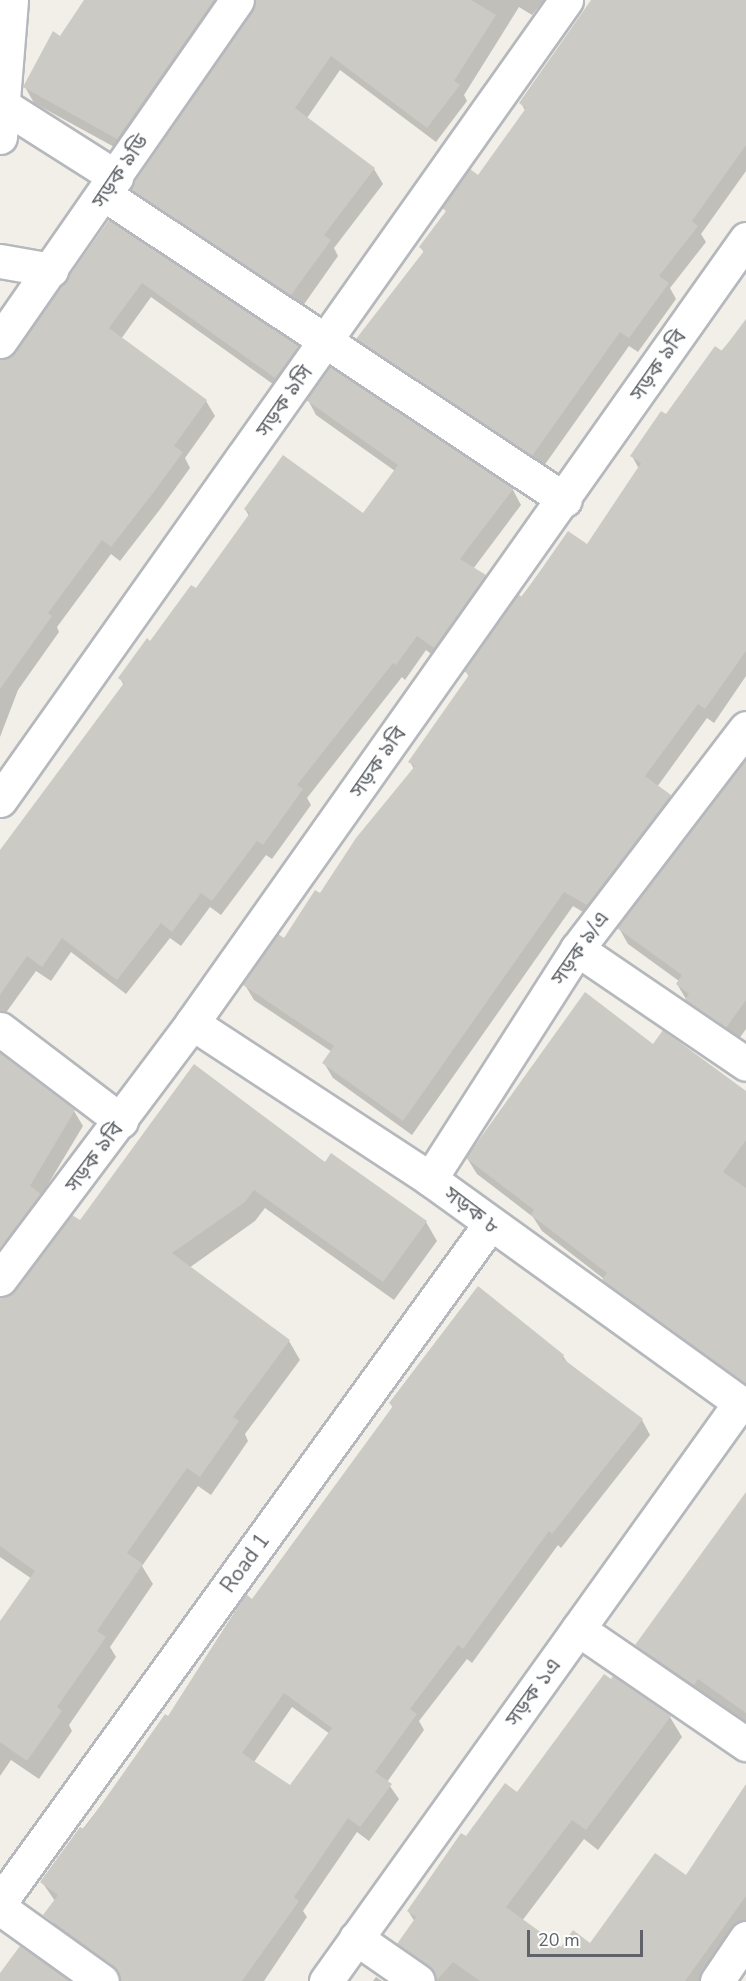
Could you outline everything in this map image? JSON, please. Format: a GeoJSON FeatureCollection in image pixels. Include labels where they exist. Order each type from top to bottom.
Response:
{"type":"FeatureCollection","features":[{"type":"Feature","properties":{"kind":"street"},"geometry":{"type":"LineString","coordinates":[[11,0],[2,122],[110,186],[327,340],[565,500]]}},
{"type":"Feature","properties":{"kind":"street","name":"সড়ক ৯ডি"},"geometry":{"type":"LineString","coordinates":[[0,341],[110,186],[237,0]]}},
{"type":"Feature","properties":{"kind":"street","name":"সড়ক ৯সি"},"geometry":{"type":"LineString","coordinates":[[0,800],[566,0]]}},
{"type":"Feature","properties":{"kind":"street","name":"সড়ক ৯বি"},"geometry":{"type":"LineString","coordinates":[[0,1279],[121,1121],[192,1023],[565,500],[746,238]]}},
{"type":"Feature","properties":{"kind":"street"},"geometry":{"type":"LineString","coordinates":[[0,261],[51,270]]}},
{"type":"Feature","properties":{"kind":"street","name":"সড়ক ৯/এ"},"geometry":{"type":"LineString","coordinates":[[430,1179],[577,949],[746,728]]}},
{"type":"Feature","properties":{"kind":"street"},"geometry":{"type":"LineString","coordinates":[[577,949],[746,1064]]}},
{"type":"Feature","properties":{"kind":"street","name":"সড়ক ৮"},"geometry":{"type":"LineString","coordinates":[[192,1023],[430,1179],[743,1405]]}},
{"type":"Feature","properties":{"kind":"street"},"geometry":{"type":"LineString","coordinates":[[0,1029],[121,1121]]}},
{"type":"Feature","properties":{"kind":"street","name":"Road 1"},"geometry":{"type":"LineString","coordinates":[[0,1902],[490,1224]]}},
{"type":"Feature","properties":{"kind":"street","name":"সড়ক ১এ"},"geometry":{"type":"LineString","coordinates":[[326,1981],[578,1629],[743,1405]]}},
{"type":"Feature","properties":{"kind":"street"},"geometry":{"type":"LineString","coordinates":[[578,1629],[746,1744]]}},
{"type":"Feature","properties":{"kind":"street"},"geometry":{"type":"LineString","coordinates":[[0,1908],[102,1981]]}},
{"type":"Feature","properties":{"kind":"street"},"geometry":{"type":"LineString","coordinates":[[356,1938],[418,1981]]}},
{"type":"Feature","properties":{"kind":"street"},"geometry":{"type":"LineString","coordinates":[[717,1981],[746,1938]]}},
{"type":"Feature","properties":{"kind":"building"},"geometry":{"type":"Polygon","coordinates":[[[84,0],[214,0],[117,139],[23,87],[53,31],[60,36],[84,0]]]}},
{"type":"Feature","properties":{"kind":"building"},"geometry":{"type":"Polygon","coordinates":[[[255,0],[471,0],[496,15],[454,81],[460,85],[427,128],[331,56],[295,108],[375,168],[324,235],[331,240],[291,295],[130,189],[252,11],[255,0]]]}},
{"type":"Feature","properties":{"kind":"building"},"geometry":{"type":"Polygon","coordinates":[[[591,0],[746,0],[746,145],[692,221],[698,226],[659,276],[669,283],[629,338],[620,332],[532,456],[356,339],[424,251],[419,247],[446,211],[442,208],[470,169],[478,175],[526,108],[519,103],[591,0]]]}},
{"type":"Feature","properties":{"kind":"building"},"geometry":{"type":"Polygon","coordinates":[[[109,220],[299,346],[275,378],[142,283],[109,328],[207,400],[174,446],[183,452],[111,547],[102,540],[48,613],[52,616],[0,689],[0,359],[15,352],[109,220]]]}},
{"type":"Feature","properties":{"kind":"building"},"geometry":{"type":"Polygon","coordinates":[[[746,319],[746,651],[705,709],[698,704],[645,776],[671,795],[587,905],[564,892],[403,1121],[322,1063],[334,1046],[243,985],[278,934],[284,938],[315,890],[320,893],[356,838],[415,766],[408,762],[469,675],[464,671],[518,594],[522,597],[568,531],[587,544],[641,463],[630,456],[661,411],[666,414],[715,346],[722,351],[746,319]]]}},
{"type":"Feature","properties":{"kind":"building"},"geometry":{"type":"Polygon","coordinates":[[[330,366],[514,488],[460,559],[486,575],[434,648],[417,636],[396,665],[393,663],[297,785],[303,789],[263,845],[257,841],[212,901],[201,893],[172,932],[161,923],[117,980],[62,938],[42,967],[27,956],[0,995],[0,850],[124,683],[118,678],[147,638],[150,641],[191,585],[196,588],[250,513],[244,509],[283,455],[363,513],[398,465],[306,400],[330,366]]]}},
{"type":"Feature","properties":{"kind":"building"},"geometry":{"type":"Polygon","coordinates":[[[746,759],[746,1000],[726,1028],[685,1000],[689,994],[676,984],[682,975],[617,928],[746,759]]]}},
{"type":"Feature","properties":{"kind":"building"},"geometry":{"type":"Polygon","coordinates":[[[585,992],[653,1044],[663,1030],[746,1091],[746,1140],[723,1172],[746,1188],[746,1384],[602,1280],[607,1273],[531,1215],[534,1210],[466,1158],[585,992]]]}},
{"type":"Feature","properties":{"kind":"building"},"geometry":{"type":"Polygon","coordinates":[[[0,1053],[75,1110],[30,1186],[41,1194],[0,1248],[0,1053]]]}},
{"type":"Feature","properties":{"kind":"building"},"geometry":{"type":"Polygon","coordinates":[[[194,1064],[325,1162],[331,1153],[427,1221],[383,1282],[254,1190],[245,1202],[172,1253],[290,1340],[233,1417],[239,1421],[200,1477],[187,1468],[127,1553],[143,1564],[97,1631],[106,1637],[57,1707],[62,1711],[27,1761],[0,1742],[0,1621],[35,1571],[0,1546],[0,1297],[15,1290],[72,1215],[80,1220],[194,1064]]]}},
{"type":"Feature","properties":{"kind":"building"},"geometry":{"type":"Polygon","coordinates":[[[478,1286],[564,1355],[562,1358],[643,1419],[552,1534],[549,1531],[463,1649],[458,1645],[410,1709],[417,1714],[375,1772],[392,1784],[360,1827],[348,1818],[294,1897],[299,1901],[242,1981],[120,1981],[113,1966],[43,1915],[58,1895],[40,1882],[80,1827],[84,1829],[165,1714],[168,1716],[246,1594],[252,1599],[393,1406],[389,1403],[478,1286]],[[284,1693],[242,1753],[290,1785],[332,1728],[284,1693]]]}},
{"type":"Feature","properties":{"kind":"building"},"geometry":{"type":"Polygon","coordinates":[[[746,1492],[746,1713],[698,1679],[694,1685],[635,1645],[746,1492]]]}},
{"type":"Feature","properties":{"kind":"building"},"geometry":{"type":"Polygon","coordinates":[[[604,1674],[611,1679],[613,1676],[671,1716],[586,1830],[572,1820],[506,1907],[561,1947],[573,1930],[590,1943],[655,1853],[686,1875],[746,1784],[746,1896],[685,1981],[480,1981],[453,1962],[436,1981],[429,1966],[397,1944],[416,1917],[407,1911],[461,1833],[466,1836],[505,1783],[517,1792],[604,1674]]]}},
{"type":"Feature","properties":{"kind":"building"},"geometry":{"type":"Polygon","coordinates":[[[20,1946],[70,1981],[0,1981],[0,1973],[20,1946]]]}}]}
